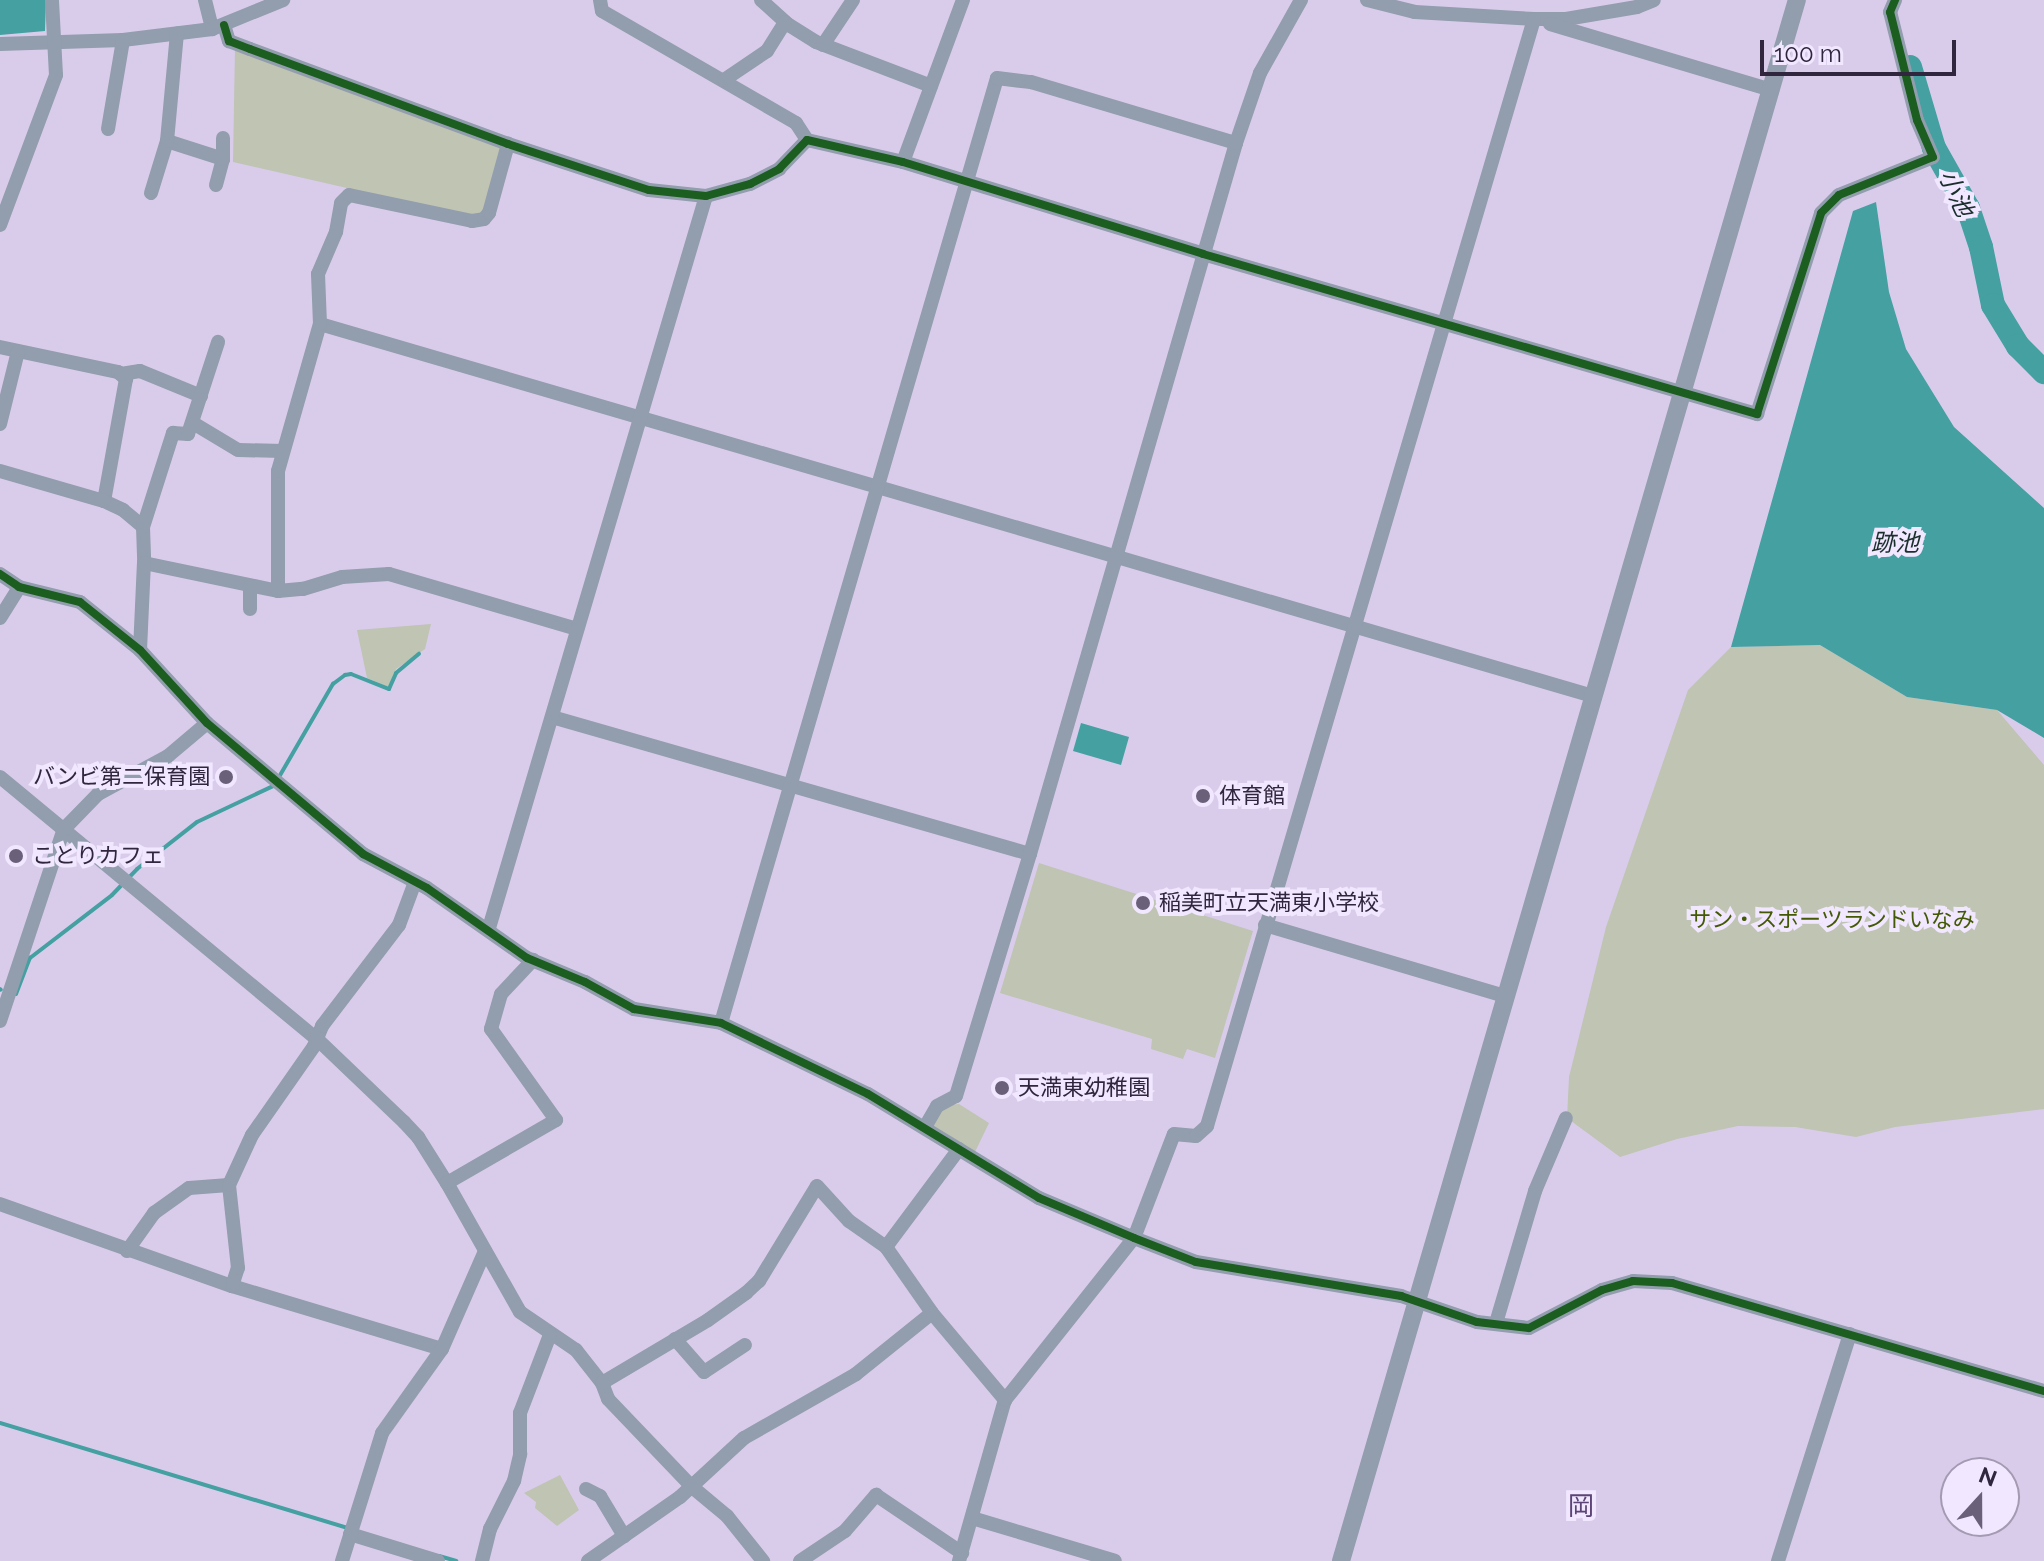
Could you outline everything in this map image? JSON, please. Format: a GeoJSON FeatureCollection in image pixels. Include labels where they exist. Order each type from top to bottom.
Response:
{"type":"FeatureCollection","features":[{"type":"Feature","properties":{"kind":"street"},"geometry":{"type":"LineString","coordinates":[[0,225],[56,75],[52,0]]}},
{"type":"Feature","properties":{"kind":"street"},"geometry":{"type":"LineString","coordinates":[[205,0],[218,27],[229,41],[508,144],[649,190],[706,196],[765,179],[807,140]]}},
{"type":"Feature","properties":{"kind":"street"},"geometry":{"type":"LineString","coordinates":[[0,44],[54,39],[123,40],[218,27],[283,0]]}},
{"type":"Feature","properties":{"kind":"street"},"geometry":{"type":"LineString","coordinates":[[600,0],[602,11],[796,123],[807,140],[903,162],[1203,254],[1757,414],[1821,213],[1839,195],[1933,157],[1917,120],[1890,12],[1895,0]]}},
{"type":"Feature","properties":{"kind":"street"},"geometry":{"type":"LineString","coordinates":[[761,0],[785,22],[823,45],[931,86]]}},
{"type":"Feature","properties":{"kind":"street"},"geometry":{"type":"LineString","coordinates":[[823,45],[853,0]]}},
{"type":"Feature","properties":{"kind":"street"},"geometry":{"type":"LineString","coordinates":[[903,162],[963,0]]}},
{"type":"Feature","properties":{"kind":"street"},"geometry":{"type":"LineString","coordinates":[[925,1127],[937,1106],[956,1096],[1030,854],[1236,143],[1260,73],[1301,0]]}},
{"type":"Feature","properties":{"kind":"street"},"geometry":{"type":"LineString","coordinates":[[1367,0],[1415,12],[1534,19],[1566,19],[1637,7],[1654,0]]}},
{"type":"Feature","properties":{"kind":"street"},"geometry":{"type":"LineString","coordinates":[[1341,1561],[1797,0]]}},
{"type":"Feature","properties":{"kind":"street"},"geometry":{"type":"LineString","coordinates":[[1534,19],[1772,90]]}},
{"type":"Feature","properties":{"kind":"street"},"geometry":{"type":"LineString","coordinates":[[800,1561],[845,1531],[876,1495],[960,1557],[1005,1400],[1134,1238],[1174,1134],[1196,1136],[1207,1126],[1534,19]]}},
{"type":"Feature","properties":{"kind":"street"},"geometry":{"type":"LineString","coordinates":[[724,80],[767,51],[785,22]]}},
{"type":"Feature","properties":{"kind":"street"},"geometry":{"type":"LineString","coordinates":[[151,193],[167,141],[177,33]]}},
{"type":"Feature","properties":{"kind":"street"},"geometry":{"type":"LineString","coordinates":[[108,129],[123,40]]}},
{"type":"Feature","properties":{"kind":"street"},"geometry":{"type":"LineString","coordinates":[[721,1023],[997,78],[1031,82],[1236,143]]}},
{"type":"Feature","properties":{"kind":"street"},"geometry":{"type":"LineString","coordinates":[[216,185],[223,159],[223,138]]}},
{"type":"Feature","properties":{"kind":"street"},"geometry":{"type":"LineString","coordinates":[[167,141],[223,159]]}},
{"type":"Feature","properties":{"kind":"street"},"geometry":{"type":"LineString","coordinates":[[278,591],[278,471],[320,324],[318,274],[336,232],[341,203],[349,195],[472,221],[484,219],[489,213],[508,144]]}},
{"type":"Feature","properties":{"kind":"street"},"geometry":{"type":"LineString","coordinates":[[489,928],[706,196]]}},
{"type":"Feature","properties":{"kind":"street"},"geometry":{"type":"LineString","coordinates":[[320,324],[640,415],[1593,696]]}},
{"type":"Feature","properties":{"kind":"street"},"geometry":{"type":"LineString","coordinates":[[140,650],[143,527],[173,433],[188,434],[218,342]]}},
{"type":"Feature","properties":{"kind":"street"},"geometry":{"type":"LineString","coordinates":[[0,347],[121,374],[140,371],[201,396]]}},
{"type":"Feature","properties":{"kind":"street"},"geometry":{"type":"LineString","coordinates":[[0,424],[18,351]]}},
{"type":"Feature","properties":{"kind":"street"},"geometry":{"type":"LineString","coordinates":[[104,501],[126,379],[121,374]]}},
{"type":"Feature","properties":{"kind":"street"},"geometry":{"type":"LineString","coordinates":[[193,423],[238,450],[283,451]]}},
{"type":"Feature","properties":{"kind":"street"},"geometry":{"type":"LineString","coordinates":[[0,471],[104,501],[123,510],[143,527]]}},
{"type":"Feature","properties":{"kind":"street"},"geometry":{"type":"LineString","coordinates":[[144,563],[278,591],[303,589],[342,577],[389,574],[577,629]]}},
{"type":"Feature","properties":{"kind":"street"},"geometry":{"type":"LineString","coordinates":[[0,574],[19,587],[80,602],[140,650],[207,723],[363,854],[489,928],[533,960],[585,982],[634,1009],[721,1023],[868,1094],[1039,1198],[1134,1238],[1196,1262],[1334,1283],[1415,1300],[1477,1322],[1529,1328],[1602,1290],[1633,1281],[1672,1283],[2044,1391]]}},
{"type":"Feature","properties":{"kind":"street"},"geometry":{"type":"LineString","coordinates":[[0,618],[19,587]]}},
{"type":"Feature","properties":{"kind":"street"},"geometry":{"type":"LineString","coordinates":[[250,587],[250,609]]}},
{"type":"Feature","properties":{"kind":"street"},"geometry":{"type":"LineString","coordinates":[[552,717],[1030,854]]}},
{"type":"Feature","properties":{"kind":"street"},"geometry":{"type":"LineString","coordinates":[[0,1021],[7,975],[64,829],[98,794],[168,756],[207,723]]}},
{"type":"Feature","properties":{"kind":"street"},"geometry":{"type":"LineString","coordinates":[[0,777],[316,1038],[418,1137],[520,1312],[576,1350],[602,1383],[608,1399],[691,1486],[727,1516],[763,1561]]}},
{"type":"Feature","properties":{"kind":"street"},"geometry":{"type":"LineString","coordinates":[[232,1286],[238,1268],[229,1185],[252,1135],[316,1038],[399,925],[415,882]]}},
{"type":"Feature","properties":{"kind":"street"},"geometry":{"type":"LineString","coordinates":[[1265,925],[1505,996]]}},
{"type":"Feature","properties":{"kind":"street"},"geometry":{"type":"LineString","coordinates":[[447,1183],[556,1120],[491,1029],[501,994],[533,960]]}},
{"type":"Feature","properties":{"kind":"street"},"geometry":{"type":"LineString","coordinates":[[1496,1323],[1535,1191],[1566,1118]]}},
{"type":"Feature","properties":{"kind":"street"},"geometry":{"type":"LineString","coordinates":[[886,1247],[959,1149]]}},
{"type":"Feature","properties":{"kind":"street"},"geometry":{"type":"LineString","coordinates":[[127,1251],[154,1213],[189,1188],[229,1185]]}},
{"type":"Feature","properties":{"kind":"street"},"geometry":{"type":"LineString","coordinates":[[602,1383],[708,1320],[759,1281],[817,1186],[849,1221],[886,1247],[932,1313],[1005,1400]]}},
{"type":"Feature","properties":{"kind":"street"},"geometry":{"type":"LineString","coordinates":[[0,1204],[67,1225],[127,1251],[232,1286],[442,1349]]}},
{"type":"Feature","properties":{"kind":"street"},"geometry":{"type":"LineString","coordinates":[[342,1561],[382,1433],[442,1349],[485,1251]]}},
{"type":"Feature","properties":{"kind":"street"},"geometry":{"type":"LineString","coordinates":[[588,1561],[691,1486],[744,1438],[856,1374],[932,1313]]}},
{"type":"Feature","properties":{"kind":"street"},"geometry":{"type":"LineString","coordinates":[[1778,1561],[1850,1334]]}},
{"type":"Feature","properties":{"kind":"street"},"geometry":{"type":"LineString","coordinates":[[482,1561],[490,1529],[514,1481],[520,1454],[520,1413],[550,1335]]}},
{"type":"Feature","properties":{"kind":"street"},"geometry":{"type":"LineString","coordinates":[[675,1339],[704,1372],[745,1345]]}},
{"type":"Feature","properties":{"kind":"street"},"geometry":{"type":"LineString","coordinates":[[586,1489],[600,1496],[624,1536]]}},
{"type":"Feature","properties":{"kind":"street"},"geometry":{"type":"LineString","coordinates":[[972,1518],[1115,1561]]}},
{"type":"Feature","properties":{"kind":"street"},"geometry":{"type":"LineString","coordinates":[[350,1534],[438,1561]]}},
{"type":"Feature","properties":{"kind":"green space"},"geometry":{"type":"Polygon","coordinates":[[[235,47],[504,146],[483,215],[465,215],[233,162],[235,47]]]}},
{"type":"Feature","properties":{"kind":"green space"},"geometry":{"type":"Polygon","coordinates":[[[431,624],[425,649],[396,669],[389,687],[367,678],[357,630],[431,624]]]}},
{"type":"Feature","properties":{"kind":"green space","name":"サン・スポーツランドいなみ"},"geometry":{"type":"Polygon","coordinates":[[[1820,645],[1907,697],[1997,710],[2044,765],[2044,1109],[1895,1127],[1856,1137],[1795,1127],[1738,1126],[1677,1139],[1620,1157],[1567,1118],[1569,1077],[1606,927],[1688,690],[1731,647],[1820,645]]]}},
{"type":"Feature","properties":{"kind":"green space"},"geometry":{"type":"Polygon","coordinates":[[[1039,863],[1253,931],[1215,1058],[1187,1049],[1183,1059],[1151,1049],[1152,1039],[1000,993],[1039,863]]]}},
{"type":"Feature","properties":{"kind":"green space"},"geometry":{"type":"Polygon","coordinates":[[[959,1104],[989,1123],[975,1152],[932,1128],[937,1114],[949,1105],[959,1104]]]}},
{"type":"Feature","properties":{"kind":"green space"},"geometry":{"type":"Polygon","coordinates":[[[560,1475],[579,1510],[557,1526],[535,1508],[536,1502],[524,1493],[560,1475]]]}},
{"type":"Feature","properties":{"kind":"water"},"geometry":{"type":"Polygon","coordinates":[[[0,0],[46,0],[45,31],[0,35],[0,0]]]}},
{"type":"Feature","properties":{"kind":"water","name":"跡池"},"geometry":{"type":"Polygon","coordinates":[[[1876,202],[1889,292],[1906,349],[1954,427],[2044,508],[2044,738],[1997,710],[1907,697],[1820,645],[1731,647],[1853,211],[1876,202]]]}},
{"type":"Feature","properties":{"kind":"water"},"geometry":{"type":"Polygon","coordinates":[[[1081,723],[1129,737],[1121,765],[1073,751],[1081,723]]]}},
{"type":"Feature","properties":{"kind":"waterway","name":"小池"},"geometry":{"type":"LineString","coordinates":[[1910,67],[1934,148],[1968,208],[1981,247],[1993,305],[2018,346],[2044,372]]}},
{"type":"Feature","properties":{"kind":"waterway"},"geometry":{"type":"LineString","coordinates":[[279,777],[333,684],[351,674],[389,689],[396,673],[419,654]]}},
{"type":"Feature","properties":{"kind":"waterway"},"geometry":{"type":"LineString","coordinates":[[16,994],[30,958],[112,895],[137,869],[197,822],[273,786]]}},
{"type":"Feature","properties":{"kind":"waterway"},"geometry":{"type":"LineString","coordinates":[[0,1423],[350,1529]]}},
{"type":"Feature","properties":{"kind":"waterway"},"geometry":{"type":"LineString","coordinates":[[439,1556],[456,1561]]}},
{"type":"Feature","properties":{"kind":"cycle path"},"geometry":{"type":"LineString","coordinates":[[224,25],[229,41],[508,144],[649,190],[706,196],[750,184],[779,169],[807,140],[903,162],[1203,254],[1757,414],[1821,213],[1839,195],[1933,157],[1917,120],[1890,12],[1895,0]]}},
{"type":"Feature","properties":{"kind":"cycle path"},"geometry":{"type":"LineString","coordinates":[[0,574],[19,587],[80,602],[140,650],[207,723],[363,854],[427,888],[527,958],[585,982],[634,1009],[721,1023],[868,1094],[1039,1198],[1134,1238],[1196,1262],[1401,1296],[1477,1322],[1529,1328],[1602,1290],[1633,1281],[1672,1283],[2044,1391]]}},
{"type":"Feature","properties":{"kind":"place","name":"バンビ第二保育園"},"geometry":{"type":"Point","coordinates":[226,777]}},
{"type":"Feature","properties":{"kind":"place","name":"体育館"},"geometry":{"type":"Point","coordinates":[1203,796]}},
{"type":"Feature","properties":{"kind":"place","name":"ことりカフェ"},"geometry":{"type":"Point","coordinates":[16,856]}},
{"type":"Feature","properties":{"kind":"place","name":"稲美町立天満東小学校"},"geometry":{"type":"Point","coordinates":[1143,903]}},
{"type":"Feature","properties":{"kind":"place","name":"天満東幼稚園"},"geometry":{"type":"Point","coordinates":[1002,1088]}},
{"type":"Feature","properties":{"kind":"district","name":"岡"},"geometry":{"type":"Point","coordinates":[1581,1507]}}]}
